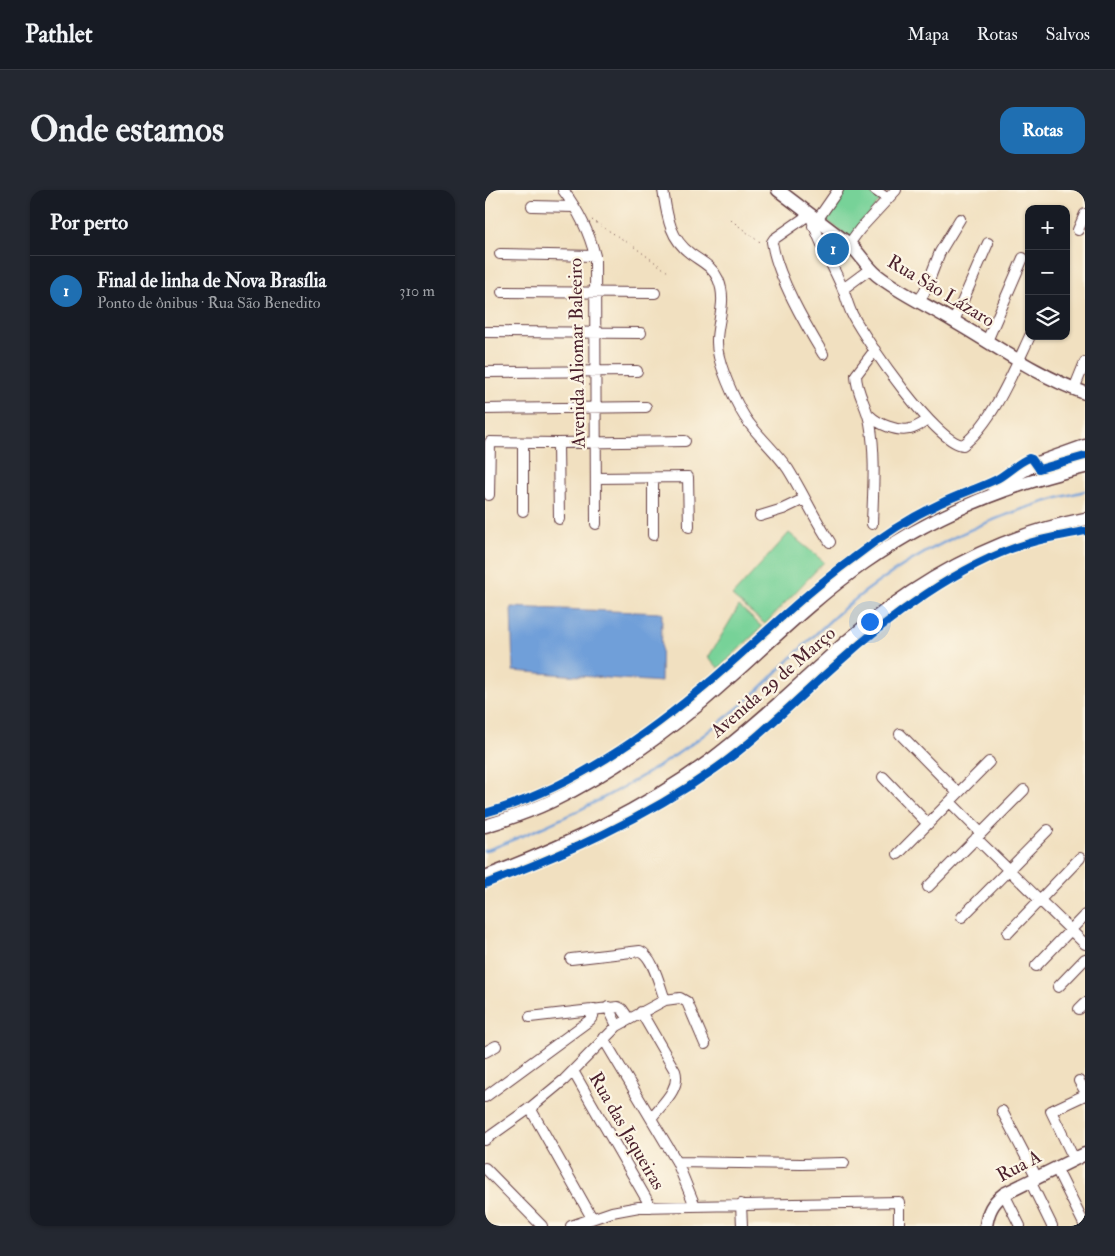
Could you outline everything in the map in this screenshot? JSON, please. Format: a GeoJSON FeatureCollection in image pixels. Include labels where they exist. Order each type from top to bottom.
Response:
{"type":"FeatureCollection","features":[{"type":"Feature","properties":{"kind":"main road","name":"Rua São Lázaro"},"geometry":{"type":"LineString","coordinates":[[779,190],[813,220],[856,249],[870,269],[891,285],[1019,361],[1079,391]]}},
{"type":"Feature","properties":{"kind":"main road"},"geometry":{"type":"LineString","coordinates":[[962,507],[1027,468],[1053,456],[1085,446]]}},
{"type":"Feature","properties":{"kind":"main road","name":"Avenida 29 de Março"},"geometry":{"type":"LineString","coordinates":[[485,826],[552,801],[617,765],[689,712],[821,596],[864,563],[910,535],[962,507],[1016,486],[1085,467]]}},
{"type":"Feature","properties":{"kind":"main road","name":"Avenida 29 de Março"},"geometry":{"type":"LineString","coordinates":[[485,877],[543,854],[604,826],[656,797],[741,736],[870,623],[910,593],[934,578],[983,552],[1021,536],[1085,519]]}},
{"type":"Feature","properties":{"kind":"main road","name":"Rua A"},"geometry":{"type":"LineString","coordinates":[[986,1226],[991,1208],[996,1200],[1004,1194],[1082,1157]]}},
{"type":"Feature","properties":{"kind":"street","name":"Avenida Aliomar Baleeiro"},"geometry":{"type":"LineString","coordinates":[[563,190],[575,207],[587,230],[595,256],[596,524]]}},
{"type":"Feature","properties":{"kind":"street"},"geometry":{"type":"LineString","coordinates":[[663,190],[667,218],[674,236],[691,255],[711,268],[718,278],[723,304],[715,341],[719,358],[733,392],[748,422],[788,470],[830,542]]}},
{"type":"Feature","properties":{"kind":"street"},"geometry":{"type":"LineString","coordinates":[[823,354],[795,305],[772,246],[774,239],[813,220],[838,190]]}},
{"type":"Feature","properties":{"kind":"street"},"geometry":{"type":"LineString","coordinates":[[875,190],[888,199]]}},
{"type":"Feature","properties":{"kind":"street"},"geometry":{"type":"LineString","coordinates":[[849,244],[895,190]]}},
{"type":"Feature","properties":{"kind":"street"},"geometry":{"type":"LineString","coordinates":[[532,206],[575,207]]}},
{"type":"Feature","properties":{"kind":"street"},"geometry":{"type":"LineString","coordinates":[[1078,230],[1085,214]]}},
{"type":"Feature","properties":{"kind":"street"},"geometry":{"type":"LineString","coordinates":[[918,301],[926,288],[937,257],[960,219]]}},
{"type":"Feature","properties":{"kind":"street"},"geometry":{"type":"LineString","coordinates":[[813,220],[853,315],[875,350],[928,420],[953,442],[963,445],[970,440],[987,417],[1019,361],[1028,340]]}},
{"type":"Feature","properties":{"kind":"street"},"geometry":{"type":"LineString","coordinates":[[954,321],[988,243]]}},
{"type":"Feature","properties":{"kind":"street"},"geometry":{"type":"LineString","coordinates":[[500,254],[595,256]]}},
{"type":"Feature","properties":{"kind":"street"},"geometry":{"type":"LineString","coordinates":[[987,341],[1023,258]]}},
{"type":"Feature","properties":{"kind":"street"},"geometry":{"type":"LineString","coordinates":[[843,289],[870,269]]}},
{"type":"Feature","properties":{"kind":"street"},"geometry":{"type":"LineString","coordinates":[[501,292],[655,293]]}},
{"type":"Feature","properties":{"kind":"street"},"geometry":{"type":"LineString","coordinates":[[485,332],[641,333]]}},
{"type":"Feature","properties":{"kind":"street"},"geometry":{"type":"LineString","coordinates":[[872,524],[872,448],[869,416],[857,385],[856,375],[875,350]]}},
{"type":"Feature","properties":{"kind":"street"},"geometry":{"type":"LineString","coordinates":[[1079,391],[1085,362]]}},
{"type":"Feature","properties":{"kind":"street"},"geometry":{"type":"LineString","coordinates":[[485,372],[637,371]]}},
{"type":"Feature","properties":{"kind":"street"},"geometry":{"type":"LineString","coordinates":[[485,409],[646,407]]}},
{"type":"Feature","properties":{"kind":"street"},"geometry":{"type":"LineString","coordinates":[[869,416],[877,422],[904,430],[911,429],[928,420]]}},
{"type":"Feature","properties":{"kind":"street"},"geometry":{"type":"LineString","coordinates":[[489,495],[490,442],[685,441]]}},
{"type":"Feature","properties":{"kind":"street"},"geometry":{"type":"LineString","coordinates":[[523,443],[523,511]]}},
{"type":"Feature","properties":{"kind":"street"},"geometry":{"type":"LineString","coordinates":[[558,443],[559,520]]}},
{"type":"Feature","properties":{"kind":"street"},"geometry":{"type":"LineString","coordinates":[[596,478],[688,478],[689,527]]}},
{"type":"Feature","properties":{"kind":"street"},"geometry":{"type":"LineString","coordinates":[[653,478],[653,535]]}},
{"type":"Feature","properties":{"kind":"street"},"geometry":{"type":"LineString","coordinates":[[760,516],[783,509],[804,498]]}},
{"type":"Feature","properties":{"kind":"street"},"geometry":{"type":"LineString","coordinates":[[900,734],[958,793]]}},
{"type":"Feature","properties":{"kind":"street"},"geometry":{"type":"LineString","coordinates":[[898,854],[989,762]]}},
{"type":"Feature","properties":{"kind":"street"},"geometry":{"type":"LineString","coordinates":[[883,778],[929,824]]}},
{"type":"Feature","properties":{"kind":"street"},"geometry":{"type":"LineString","coordinates":[[928,887],[1024,790]]}},
{"type":"Feature","properties":{"kind":"street"},"geometry":{"type":"LineString","coordinates":[[950,802],[1008,870],[1085,944]]}},
{"type":"Feature","properties":{"kind":"street"},"geometry":{"type":"LineString","coordinates":[[962,916],[1048,830]]}},
{"type":"Feature","properties":{"kind":"street"},"geometry":{"type":"LineString","coordinates":[[1008,933],[1080,858]]}},
{"type":"Feature","properties":{"kind":"street"},"geometry":{"type":"LineString","coordinates":[[1036,966],[1085,916]]}},
{"type":"Feature","properties":{"kind":"street"},"geometry":{"type":"LineString","coordinates":[[571,958],[639,951],[651,962],[665,1000]]}},
{"type":"Feature","properties":{"kind":"street"},"geometry":{"type":"LineString","coordinates":[[1058,987],[1085,959]]}},
{"type":"Feature","properties":{"kind":"street"},"geometry":{"type":"LineString","coordinates":[[485,1140],[530,1108],[573,1072],[603,1038],[617,1026],[665,1000],[679,998],[687,1002],[705,1044]]}},
{"type":"Feature","properties":{"kind":"street"},"geometry":{"type":"LineString","coordinates":[[530,1017],[618,1007],[622,1009],[629,1019]]}},
{"type":"Feature","properties":{"kind":"street"},"geometry":{"type":"LineString","coordinates":[[608,1008],[617,1026]]}},
{"type":"Feature","properties":{"kind":"street"},"geometry":{"type":"LineString","coordinates":[[485,1097],[590,1020],[594,1009]]}},
{"type":"Feature","properties":{"kind":"street"},"geometry":{"type":"LineString","coordinates":[[641,1012],[675,1071],[677,1079],[673,1089],[652,1117]]}},
{"type":"Feature","properties":{"kind":"street"},"geometry":{"type":"LineString","coordinates":[[603,1038],[652,1117],[677,1162],[695,1206]]}},
{"type":"Feature","properties":{"kind":"street"},"geometry":{"type":"LineString","coordinates":[[485,1052],[496,1046]]}},
{"type":"Feature","properties":{"kind":"street","name":"Rua das Jaqueiras"},"geometry":{"type":"LineString","coordinates":[[573,1072],[651,1207]]}},
{"type":"Feature","properties":{"kind":"street"},"geometry":{"type":"LineString","coordinates":[[1079,1081],[1085,1090]]}},
{"type":"Feature","properties":{"kind":"street"},"geometry":{"type":"LineString","coordinates":[[1082,1157],[1051,1111],[1085,1095]]}},
{"type":"Feature","properties":{"kind":"street"},"geometry":{"type":"LineString","coordinates":[[530,1108],[592,1218]]}},
{"type":"Feature","properties":{"kind":"street"},"geometry":{"type":"LineString","coordinates":[[1002,1111],[1052,1226]]}},
{"type":"Feature","properties":{"kind":"street"},"geometry":{"type":"LineString","coordinates":[[677,1162],[844,1163]]}},
{"type":"Feature","properties":{"kind":"street"},"geometry":{"type":"LineString","coordinates":[[485,1168],[541,1226]]}},
{"type":"Feature","properties":{"kind":"street"},"geometry":{"type":"LineString","coordinates":[[1056,1168],[1085,1226]]}},
{"type":"Feature","properties":{"kind":"street"},"geometry":{"type":"LineString","coordinates":[[1004,1194],[1020,1226]]}},
{"type":"Feature","properties":{"kind":"street"},"geometry":{"type":"LineString","coordinates":[[571,1226],[625,1209],[651,1207],[899,1202],[899,1226]]}},
{"type":"Feature","properties":{"kind":"street"},"geometry":{"type":"LineString","coordinates":[[741,1204],[742,1226]]}},
{"type":"Feature","properties":{"kind":"path"},"geometry":{"type":"LineString","coordinates":[[591,219],[633,246],[668,272]]}},
{"type":"Feature","properties":{"kind":"path"},"geometry":{"type":"LineString","coordinates":[[731,220],[758,241],[772,246]]}},
{"type":"Feature","properties":{"kind":"green space"},"geometry":{"type":"Polygon","coordinates":[[[843,190],[867,190],[880,200],[852,239],[823,218],[843,190]]]}},
{"type":"Feature","properties":{"kind":"green space"},"geometry":{"type":"Polygon","coordinates":[[[789,533],[824,562],[765,624],[732,596],[789,533]]]}},
{"type":"Feature","properties":{"kind":"green space"},"geometry":{"type":"Polygon","coordinates":[[[739,606],[762,627],[719,668],[708,658],[739,606]]]}},
{"type":"Feature","properties":{"kind":"water"},"geometry":{"type":"Polygon","coordinates":[[[511,607],[662,613],[661,682],[513,671],[511,607]]]}},
{"type":"Feature","properties":{"kind":"waterway"},"geometry":{"type":"LineString","coordinates":[[485,851],[543,827],[627,786],[680,752],[749,699],[842,610],[897,569],[926,552],[988,522],[1020,510],[1085,491]]}},
{"type":"Feature","properties":{"kind":"cycle path"},"geometry":{"type":"LineString","coordinates":[[485,813],[517,803],[548,790],[578,775],[635,740],[714,678],[834,573],[873,543],[906,522],[948,500],[997,479],[1029,458],[1032,459],[1039,469],[1085,456]]}},
{"type":"Feature","properties":{"kind":"cycle path"},"geometry":{"type":"LineString","coordinates":[[485,884],[574,848],[632,819],[688,787],[747,744],[838,663],[902,610],[951,578],[1001,553],[1026,544],[1085,531]]}},
{"type":"Feature","properties":{"kind":"place","name":"Final de linha de Nova Brasília"},"geometry":{"type":"Point","coordinates":[833,249]}}]}
